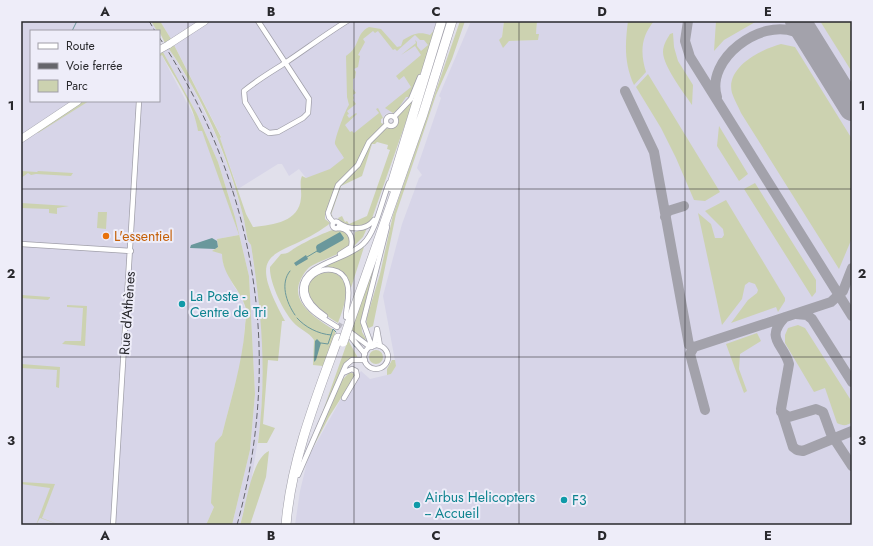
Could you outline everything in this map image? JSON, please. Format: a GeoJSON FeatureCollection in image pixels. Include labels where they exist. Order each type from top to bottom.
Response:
{"type":"FeatureCollection","features":[{"type":"Feature","properties":{"kind":"highway"},"geometry":{"type":"LineString","coordinates":[[423,114],[452,21]]}},
{"type":"Feature","properties":{"kind":"highway"},"geometry":{"type":"LineString","coordinates":[[286,525],[295,465],[406,151],[423,114],[457,21]]}},
{"type":"Feature","properties":{"kind":"highway"},"geometry":{"type":"LineString","coordinates":[[406,151],[411,124],[444,22]]}},
{"type":"Feature","properties":{"kind":"highway"},"geometry":{"type":"LineString","coordinates":[[292,525],[298,475],[344,329]]}},
{"type":"Feature","properties":{"kind":"street"},"geometry":{"type":"LineString","coordinates":[[160,49],[205,21]]}},
{"type":"Feature","properties":{"kind":"street"},"geometry":{"type":"LineString","coordinates":[[258,21],[285,63],[309,99],[308,113],[303,118],[278,132],[269,133],[261,128],[245,102],[244,91],[285,63],[347,21]]}},
{"type":"Feature","properties":{"kind":"street"},"geometry":{"type":"LineString","coordinates":[[352,238],[346,230],[338,225],[336,221],[333,222],[329,217],[328,213],[338,185],[358,165],[369,142],[387,124],[388,118],[394,117],[407,104],[416,90],[444,22]]}},
{"type":"Feature","properties":{"kind":"street"},"geometry":{"type":"LineString","coordinates":[[21,139],[76,102]]}},
{"type":"Feature","properties":{"kind":"street","name":"Rue d'Athènes"},"geometry":{"type":"LineString","coordinates":[[113,525],[140,102]]}},
{"type":"Feature","properties":{"kind":"street"},"geometry":{"type":"LineString","coordinates":[[380,346],[372,347],[309,307],[302,293],[302,285],[309,273],[354,252],[364,244],[406,151]]}},
{"type":"Feature","properties":{"kind":"street"},"geometry":{"type":"LineString","coordinates":[[372,347],[363,322],[406,151]]}},
{"type":"Feature","properties":{"kind":"street"},"geometry":{"type":"LineString","coordinates":[[338,225],[358,228],[370,225],[377,216]]}},
{"type":"Feature","properties":{"kind":"street"},"geometry":{"type":"LineString","coordinates":[[330,262],[351,247],[354,231],[358,228]]}},
{"type":"Feature","properties":{"kind":"street"},"geometry":{"type":"LineString","coordinates":[[21,244],[131,251]]}},
{"type":"Feature","properties":{"kind":"street"},"geometry":{"type":"LineString","coordinates":[[344,329],[348,289],[343,275],[330,269],[317,272],[312,276],[306,286],[306,298],[317,310],[344,329],[365,354],[365,360],[368,366],[374,369],[384,366],[387,362],[388,356],[386,351],[380,346],[377,329],[372,347],[365,354]]}},
{"type":"Feature","properties":{"kind":"street"},"geometry":{"type":"LineString","coordinates":[[298,475],[346,365],[349,362],[365,360]]}},
{"type":"Feature","properties":{"kind":"street"},"geometry":{"type":"LineString","coordinates":[[342,374],[349,369],[352,369],[357,373],[355,381],[344,398]]}},
{"type":"Feature","properties":{"kind":"shaded area"},"geometry":{"type":"Polygon","coordinates":[[[21,21],[151,21],[156,30],[30,30],[30,102],[160,102],[160,52],[196,120],[198,130],[202,131],[239,235],[217,239],[219,246],[213,251],[222,254],[223,263],[233,285],[242,298],[246,312],[243,354],[222,435],[215,443],[214,507],[206,525],[21,525],[21,21]]]}},
{"type":"Feature","properties":{"kind":"shaded area"},"geometry":{"type":"Polygon","coordinates":[[[160,21],[437,21],[434,38],[409,97],[396,112],[387,113],[382,118],[380,124],[331,172],[306,178],[299,169],[289,176],[282,164],[278,164],[238,189],[220,138],[221,136],[171,39],[160,21]]]}},
{"type":"Feature","properties":{"kind":"shaded area"},"geometry":{"type":"Polygon","coordinates":[[[471,21],[504,21],[502,37],[509,41],[538,40],[536,34],[537,21],[852,21],[852,525],[295,525],[300,491],[308,458],[342,397],[361,371],[370,379],[391,374],[396,366],[383,296],[402,224],[419,178],[422,175],[417,168],[441,98],[439,96],[471,21]]]}},
{"type":"Feature","properties":{"kind":"shaded area"},"geometry":{"type":"Polygon","coordinates":[[[169,49],[192,86],[216,136],[228,167],[243,214],[248,241],[251,245],[260,304],[264,360],[261,420],[251,483],[240,525],[232,525],[250,450],[255,394],[249,276],[235,217],[218,162],[197,114],[163,52],[169,49]]]}},
{"type":"Feature","properties":{"kind":"green space"},"geometry":{"type":"Polygon","coordinates":[[[151,21],[160,21],[171,39],[165,43],[160,30],[156,30],[151,21]]]}},
{"type":"Feature","properties":{"kind":"green space"},"geometry":{"type":"Polygon","coordinates":[[[460,21],[465,21],[452,59],[436,95],[396,214],[373,326],[369,328],[366,326],[367,317],[380,274],[393,215],[460,21]]]}},
{"type":"Feature","properties":{"kind":"green space"},"geometry":{"type":"Polygon","coordinates":[[[504,21],[537,21],[536,34],[539,34],[538,40],[509,41],[503,48],[499,40],[502,37],[504,21]]]}},
{"type":"Feature","properties":{"kind":"green space"},"geometry":{"type":"Polygon","coordinates":[[[628,21],[654,21],[646,33],[642,51],[646,72],[634,85],[628,69],[626,53],[628,21]]]}},
{"type":"Feature","properties":{"kind":"green space"},"geometry":{"type":"Polygon","coordinates":[[[716,21],[757,21],[724,40],[714,51],[716,21]]]}},
{"type":"Feature","properties":{"kind":"green space"},"geometry":{"type":"Polygon","coordinates":[[[820,21],[852,21],[852,72],[820,21]]]}},
{"type":"Feature","properties":{"kind":"green space"},"geometry":{"type":"Polygon","coordinates":[[[369,27],[381,29],[397,47],[401,46],[403,40],[413,35],[423,33],[430,35],[435,29],[436,31],[417,83],[409,97],[406,97],[400,108],[393,113],[385,108],[411,87],[404,76],[399,80],[396,76],[421,55],[415,46],[401,55],[416,43],[415,40],[421,51],[428,45],[424,40],[420,40],[415,35],[397,51],[395,49],[393,50],[378,31],[375,33],[373,31],[363,39],[365,42],[358,55],[360,56],[358,67],[354,69],[356,72],[355,78],[353,79],[353,89],[356,93],[353,95],[353,100],[356,104],[347,111],[349,118],[356,113],[357,114],[345,125],[350,132],[352,131],[354,133],[379,113],[376,109],[378,108],[383,118],[381,119],[381,123],[384,124],[367,141],[356,165],[336,184],[325,215],[325,219],[330,223],[310,236],[282,250],[272,257],[267,265],[267,278],[272,296],[285,321],[282,321],[278,361],[268,360],[263,424],[275,428],[267,443],[258,443],[261,417],[263,368],[258,295],[251,245],[248,241],[237,193],[222,149],[193,87],[169,49],[174,45],[221,137],[220,138],[246,214],[253,227],[284,221],[290,217],[299,206],[302,176],[306,178],[330,169],[344,158],[335,144],[340,124],[349,105],[347,97],[346,56],[354,48],[362,33],[369,27]]]}},
{"type":"Feature","properties":{"kind":"green space"},"geometry":{"type":"Polygon","coordinates":[[[673,33],[674,47],[678,61],[693,85],[692,105],[674,79],[664,58],[664,45],[670,34],[673,33]]]}},
{"type":"Feature","properties":{"kind":"green space"},"geometry":{"type":"Polygon","coordinates":[[[781,44],[795,47],[852,139],[852,238],[839,269],[741,113],[732,93],[731,84],[739,67],[764,50],[781,44]]]}},
{"type":"Feature","properties":{"kind":"green space"},"geometry":{"type":"Polygon","coordinates":[[[163,52],[197,114],[218,162],[235,217],[249,276],[255,394],[250,450],[232,525],[206,525],[214,507],[211,503],[215,443],[222,435],[236,382],[244,341],[246,309],[244,302],[228,276],[222,254],[212,251],[218,247],[217,239],[239,235],[202,131],[198,131],[193,111],[178,82],[162,55],[160,56],[160,54],[163,52]]]}},
{"type":"Feature","properties":{"kind":"green space"},"geometry":{"type":"Polygon","coordinates":[[[648,74],[720,192],[705,201],[694,200],[661,128],[636,87],[648,74]]]}},
{"type":"Feature","properties":{"kind":"green space"},"geometry":{"type":"Polygon","coordinates":[[[416,93],[370,224],[352,227],[344,224],[338,218],[342,216],[345,222],[347,221],[349,224],[367,216],[390,150],[387,149],[388,145],[377,142],[372,144],[362,176],[341,186],[331,215],[333,216],[331,217],[330,214],[339,186],[355,171],[370,144],[385,129],[396,126],[398,122],[397,117],[407,107],[416,93]]]}},
{"type":"Feature","properties":{"kind":"green space"},"geometry":{"type":"Polygon","coordinates":[[[81,102],[87,102],[38,133],[37,131],[81,102]]]}},
{"type":"Feature","properties":{"kind":"green space"},"geometry":{"type":"Polygon","coordinates":[[[719,126],[748,174],[739,181],[717,146],[719,126]]]}},
{"type":"Feature","properties":{"kind":"green space"},"geometry":{"type":"Polygon","coordinates":[[[21,171],[73,173],[71,176],[31,175],[28,173],[21,178],[21,171]]]}},
{"type":"Feature","properties":{"kind":"green space"},"geometry":{"type":"Polygon","coordinates":[[[755,183],[816,280],[816,292],[812,297],[744,189],[755,183]]]}},
{"type":"Feature","properties":{"kind":"green space"},"geometry":{"type":"Polygon","coordinates":[[[726,200],[785,298],[785,301],[778,312],[776,307],[731,323],[748,300],[757,293],[758,290],[755,284],[749,282],[745,285],[742,299],[722,325],[698,213],[711,224],[715,238],[722,238],[724,235],[723,229],[705,211],[726,200]]]}},
{"type":"Feature","properties":{"kind":"green space"},"geometry":{"type":"Polygon","coordinates":[[[21,203],[69,206],[57,208],[57,214],[49,213],[49,209],[21,208],[21,203]]]}},
{"type":"Feature","properties":{"kind":"green space"},"geometry":{"type":"Polygon","coordinates":[[[98,212],[107,212],[106,229],[97,228],[98,212]]]}},
{"type":"Feature","properties":{"kind":"green space"},"geometry":{"type":"Polygon","coordinates":[[[367,228],[363,237],[353,247],[355,232],[367,228]]]}},
{"type":"Feature","properties":{"kind":"green space"},"geometry":{"type":"Polygon","coordinates":[[[338,229],[348,233],[351,244],[338,254],[309,268],[302,277],[298,288],[302,303],[308,310],[336,331],[323,366],[313,365],[314,340],[295,324],[285,311],[274,288],[270,267],[281,254],[287,253],[323,234],[338,229]]]}},
{"type":"Feature","properties":{"kind":"green space"},"geometry":{"type":"Polygon","coordinates":[[[364,247],[351,288],[345,275],[333,269],[324,267],[364,247]]]}},
{"type":"Feature","properties":{"kind":"green space"},"geometry":{"type":"Polygon","coordinates":[[[380,251],[361,321],[362,332],[366,339],[364,340],[351,332],[375,260],[380,251]]]}},
{"type":"Feature","properties":{"kind":"green space"},"geometry":{"type":"Polygon","coordinates":[[[332,272],[339,276],[346,287],[345,302],[338,323],[321,312],[311,302],[307,290],[313,278],[322,273],[332,272]]]}},
{"type":"Feature","properties":{"kind":"green space"},"geometry":{"type":"Polygon","coordinates":[[[21,295],[50,298],[48,300],[21,298],[21,295]]]}},
{"type":"Feature","properties":{"kind":"green space"},"geometry":{"type":"Polygon","coordinates":[[[67,305],[87,306],[85,346],[62,344],[65,341],[81,341],[83,308],[67,307],[67,305]]]}},
{"type":"Feature","properties":{"kind":"green space"},"geometry":{"type":"Polygon","coordinates":[[[798,325],[805,328],[852,402],[852,422],[847,425],[837,423],[825,388],[814,392],[785,343],[785,335],[788,328],[798,325]]]}},
{"type":"Feature","properties":{"kind":"green space"},"geometry":{"type":"Polygon","coordinates":[[[757,333],[761,341],[740,354],[739,369],[747,391],[744,393],[726,344],[757,333]]]}},
{"type":"Feature","properties":{"kind":"green space"},"geometry":{"type":"Polygon","coordinates":[[[348,340],[358,358],[349,359],[343,365],[318,425],[348,340]]]}},
{"type":"Feature","properties":{"kind":"green space"},"geometry":{"type":"Polygon","coordinates":[[[376,350],[381,352],[383,357],[381,362],[376,364],[371,362],[369,357],[371,352],[376,350]]]}},
{"type":"Feature","properties":{"kind":"green space"},"geometry":{"type":"Polygon","coordinates":[[[392,360],[395,360],[396,366],[391,374],[387,375],[387,369],[392,360]]]}},
{"type":"Feature","properties":{"kind":"green space"},"geometry":{"type":"Polygon","coordinates":[[[21,364],[60,367],[59,388],[56,387],[57,370],[21,368],[21,364]]]}},
{"type":"Feature","properties":{"kind":"green space"},"geometry":{"type":"Polygon","coordinates":[[[350,372],[354,374],[353,379],[329,417],[309,455],[341,381],[350,372]]]}},
{"type":"Feature","properties":{"kind":"green space"},"geometry":{"type":"Polygon","coordinates":[[[269,451],[266,477],[250,525],[240,525],[253,473],[263,456],[269,451]]]}},
{"type":"Feature","properties":{"kind":"green space"},"geometry":{"type":"Polygon","coordinates":[[[21,482],[55,484],[42,518],[60,525],[40,518],[36,525],[50,488],[21,484],[21,482]]]}},
{"type":"Feature","properties":{"kind":"water"},"geometry":{"type":"Polygon","coordinates":[[[340,232],[344,238],[343,240],[320,253],[317,252],[317,245],[340,232]]]}},
{"type":"Feature","properties":{"kind":"water"},"geometry":{"type":"Polygon","coordinates":[[[212,238],[217,241],[218,247],[215,249],[190,248],[191,245],[212,238]]]}},
{"type":"Feature","properties":{"kind":"water"},"geometry":{"type":"Polygon","coordinates":[[[306,255],[308,259],[296,266],[294,263],[306,255]]]}},
{"type":"Feature","properties":{"kind":"water"},"geometry":{"type":"Polygon","coordinates":[[[317,339],[321,343],[314,362],[315,341],[317,339]]]}},
{"type":"Feature","properties":{"kind":"waterway"},"geometry":{"type":"LineString","coordinates":[[72,30],[77,21]]}},
{"type":"Feature","properties":{"kind":"waterway"},"geometry":{"type":"LineString","coordinates":[[307,257],[317,251]]}},
{"type":"Feature","properties":{"kind":"waterway"},"geometry":{"type":"LineString","coordinates":[[290,271],[285,281],[285,293],[295,315]]}},
{"type":"Feature","properties":{"kind":"waterway"},"geometry":{"type":"LineString","coordinates":[[297,318],[312,330],[331,335]]}},
{"type":"Feature","properties":{"kind":"waterway"},"geometry":{"type":"LineString","coordinates":[[321,343],[328,344],[333,329],[336,332]]}},
{"type":"Feature","properties":{"kind":"taxiway"},"geometry":{"type":"LineString","coordinates":[[688,21],[685,41],[690,57],[852,316]]}},
{"type":"Feature","properties":{"kind":"taxiway"},"geometry":{"type":"LineString","coordinates":[[717,97],[716,83],[719,69],[727,56],[752,36],[767,31],[781,29],[795,32],[805,38],[818,52]]}},
{"type":"Feature","properties":{"kind":"taxiway"},"geometry":{"type":"LineString","coordinates":[[625,91],[654,152],[689,345],[694,347],[690,354],[705,410]]}},
{"type":"Feature","properties":{"kind":"taxiway"},"geometry":{"type":"LineString","coordinates":[[665,217],[668,211],[684,206]]}},
{"type":"Feature","properties":{"kind":"taxiway"},"geometry":{"type":"LineString","coordinates":[[694,347],[831,302],[843,291],[852,268]]}},
{"type":"Feature","properties":{"kind":"taxiway"},"geometry":{"type":"LineString","coordinates":[[796,314],[807,315],[812,319],[852,382]]}},
{"type":"Feature","properties":{"kind":"taxiway"},"geometry":{"type":"LineString","coordinates":[[785,317],[776,331],[776,336],[789,364],[781,409],[793,447],[797,450],[803,451],[852,431]]}},
{"type":"Feature","properties":{"kind":"taxiway"},"geometry":{"type":"LineString","coordinates":[[781,412],[789,417],[816,409],[823,412],[831,434],[852,466]]}},
{"type":"Feature","properties":{"kind":"runway"},"geometry":{"type":"LineString","coordinates":[[798,21],[852,108]]}},
{"type":"Feature","properties":{"kind":"tunnel"},"geometry":{"type":"LineString","coordinates":[[338,324],[347,330]]}},
{"type":"Feature","properties":{"kind":"railway"},"geometry":{"type":"LineString","coordinates":[[149,21],[154,30]]}},
{"type":"Feature","properties":{"kind":"railway"},"geometry":{"type":"LineString","coordinates":[[160,39],[192,93],[219,152],[239,211],[252,272],[259,334],[258,397],[251,461],[237,525]]}},
{"type":"Feature","properties":{"kind":"place","name":"L'essentiel"},"geometry":{"type":"Point","coordinates":[106,236]}},
{"type":"Feature","properties":{"kind":"place","name":"La Poste - Centre de Tri"},"geometry":{"type":"Point","coordinates":[182,304]}},
{"type":"Feature","properties":{"kind":"place","name":"F3"},"geometry":{"type":"Point","coordinates":[564,500]}},
{"type":"Feature","properties":{"kind":"place","name":"Airbus Helicopters -- Accueil"},"geometry":{"type":"Point","coordinates":[417,505]}}]}
